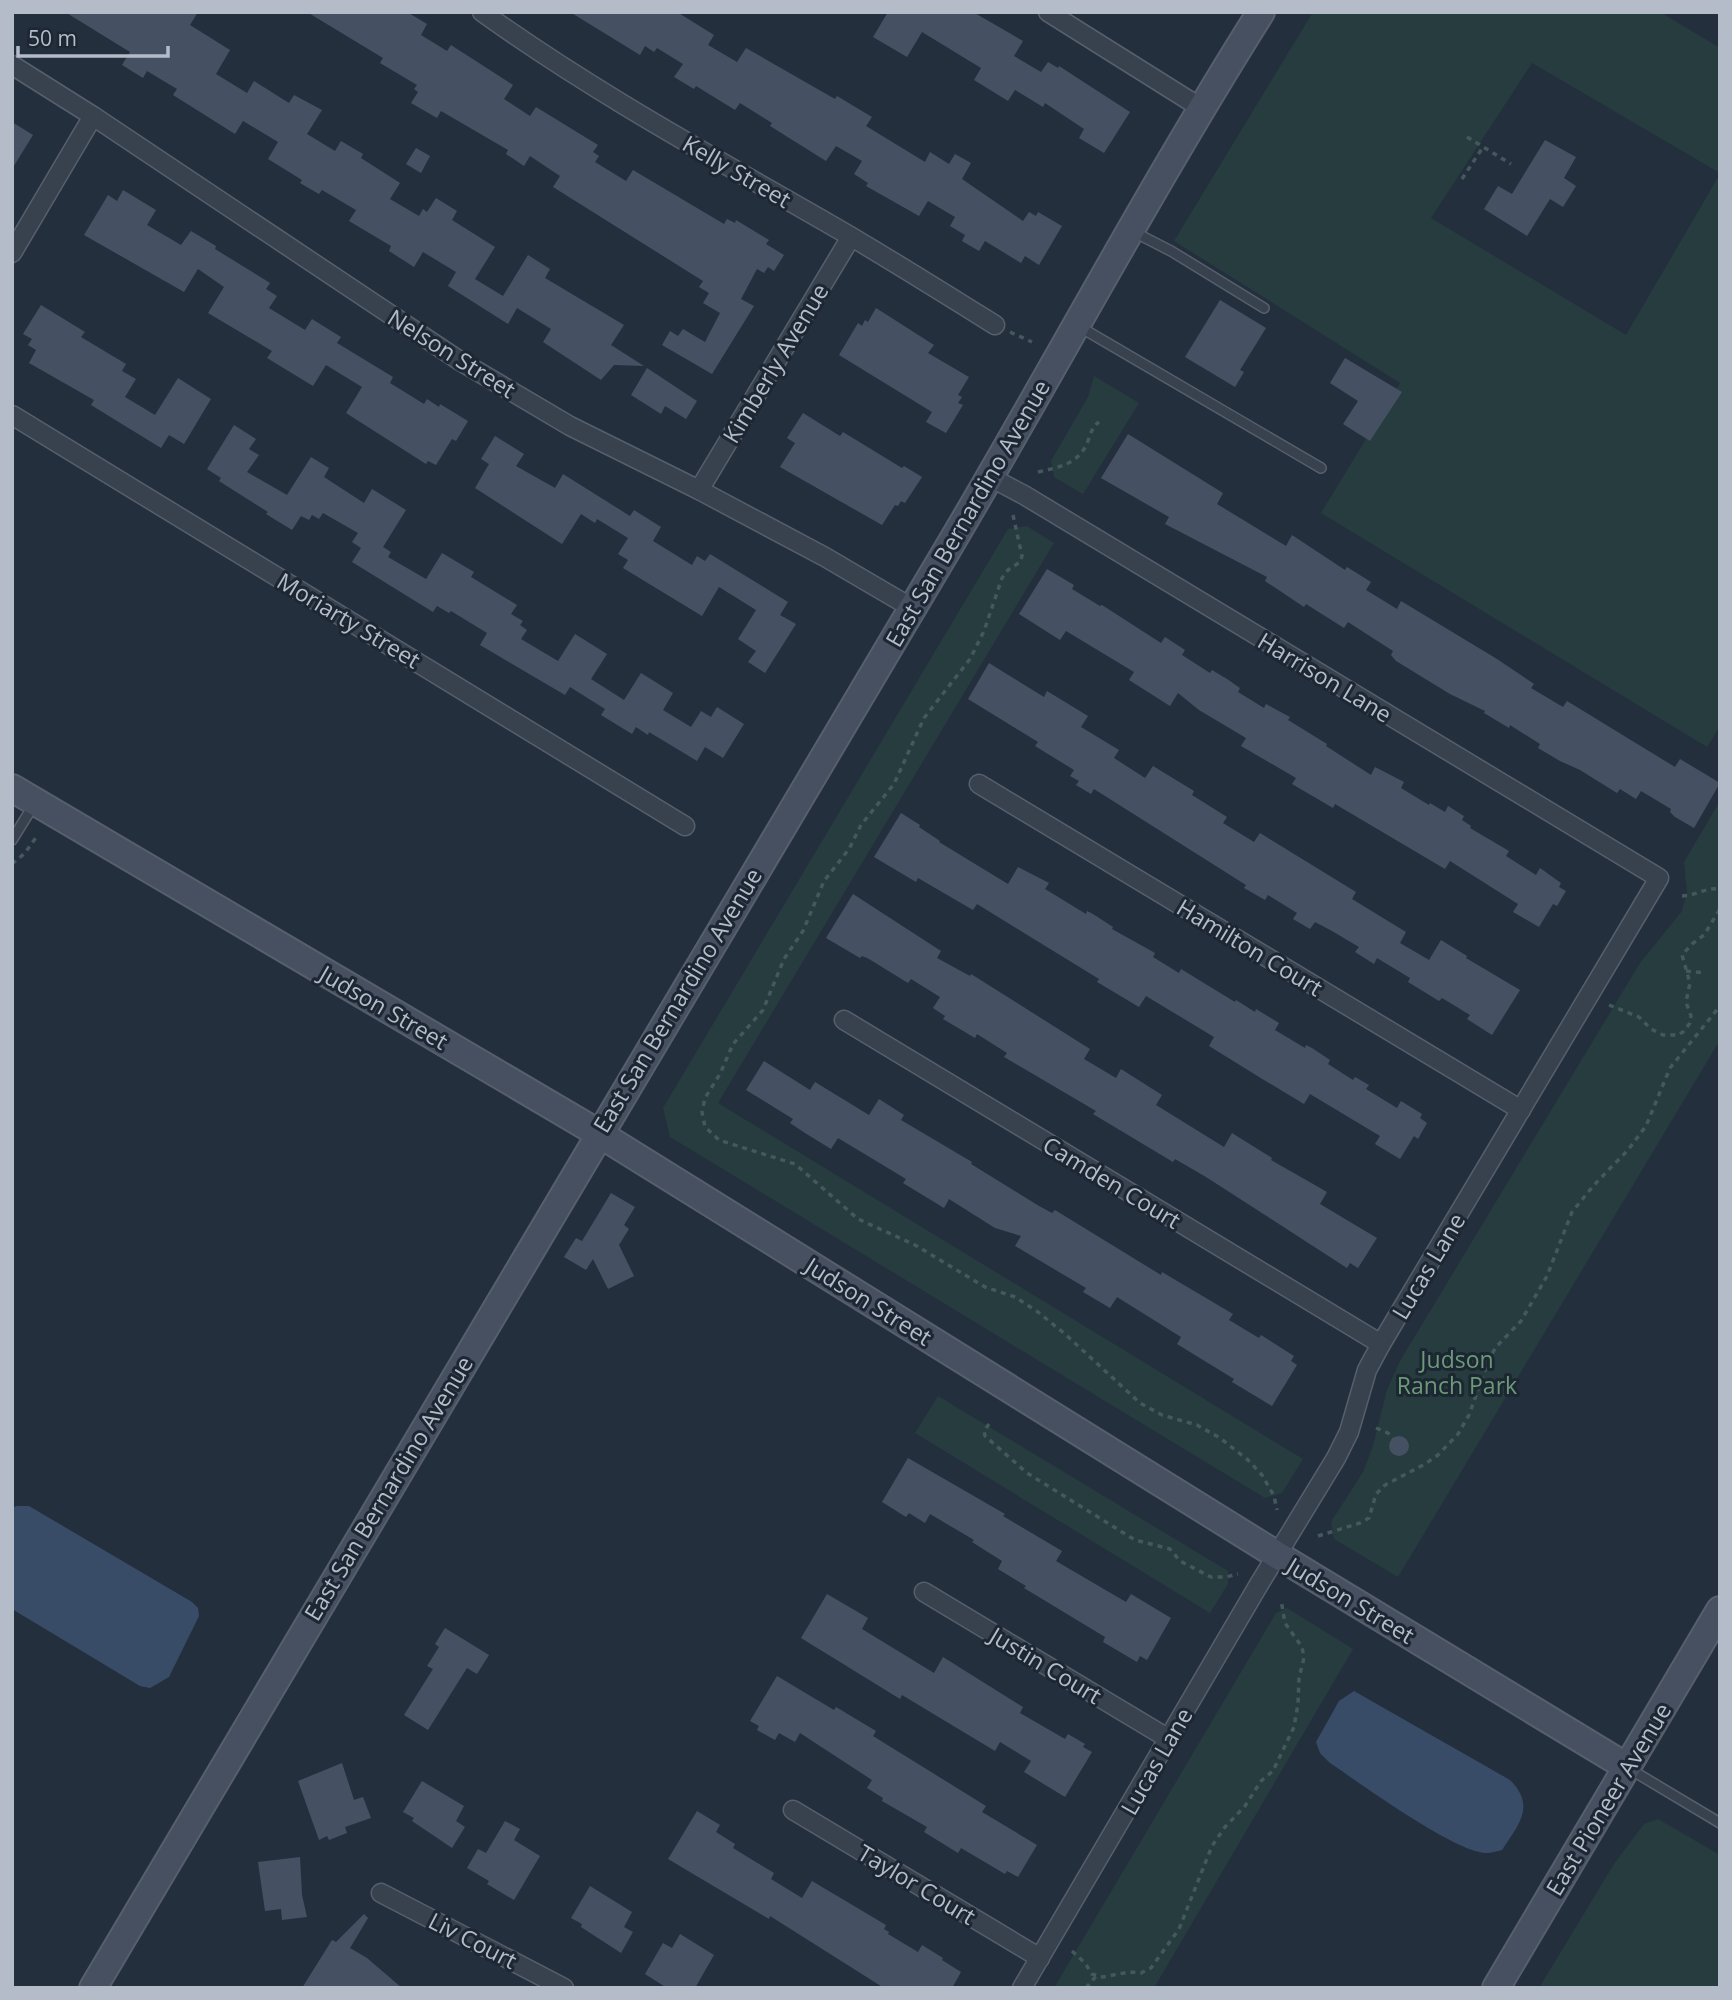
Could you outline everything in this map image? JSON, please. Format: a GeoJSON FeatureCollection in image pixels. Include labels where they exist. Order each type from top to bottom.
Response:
{"type":"FeatureCollection","features":[{"type":"Feature","properties":{"kind":"street","name":"Kelly Street"},"geometry":{"type":"LineString","coordinates":[[482,12],[564,69],[851,237],[995,325]]}},
{"type":"Feature","properties":{"kind":"street"},"geometry":{"type":"LineString","coordinates":[[1048,12],[1201,108]]}},
{"type":"Feature","properties":{"kind":"street","name":"East San Bernardino Avenue"},"geometry":{"type":"LineString","coordinates":[[93,1988],[598,1133],[990,477],[1201,108],[1261,12]]}},
{"type":"Feature","properties":{"kind":"street","name":"Nelson Street"},"geometry":{"type":"LineString","coordinates":[[12,65],[460,360],[570,426],[825,557],[912,608]]}},
{"type":"Feature","properties":{"kind":"street"},"geometry":{"type":"LineString","coordinates":[[12,253],[93,116]]}},
{"type":"Feature","properties":{"kind":"street","name":"Kimberly Avenue"},"geometry":{"type":"LineString","coordinates":[[699,490],[851,237]]}},
{"type":"Feature","properties":{"kind":"street","name":"Moriarty Street"},"geometry":{"type":"LineString","coordinates":[[12,415],[685,826]]}},
{"type":"Feature","properties":{"kind":"street","name":"Harrison Lane"},"geometry":{"type":"LineString","coordinates":[[990,477],[1659,878]]}},
{"type":"Feature","properties":{"kind":"street","name":"Hamilton Court"},"geometry":{"type":"LineString","coordinates":[[979,784],[1521,1110]]}},
{"type":"Feature","properties":{"kind":"street","name":"Judson Street"},"geometry":{"type":"LineString","coordinates":[[12,788],[598,1133],[1277,1555],[1627,1767]]}},
{"type":"Feature","properties":{"kind":"street","name":"Lucas Lane"},"geometry":{"type":"LineString","coordinates":[[1022,1988],[1336,1458],[1349,1432],[1367,1370],[1381,1345],[1659,878]]}},
{"type":"Feature","properties":{"kind":"street","name":"Camden Court"},"geometry":{"type":"LineString","coordinates":[[844,1020],[1381,1345]]}},
{"type":"Feature","properties":{"kind":"street","name":"Justin Court"},"geometry":{"type":"LineString","coordinates":[[924,1591],[1169,1739]]}},
{"type":"Feature","properties":{"kind":"street","name":"East Pioneer Avenue"},"geometry":{"type":"LineString","coordinates":[[1496,1988],[1720,1610]]}},
{"type":"Feature","properties":{"kind":"street","name":"Taylor Court"},"geometry":{"type":"LineString","coordinates":[[793,1810],[1040,1958]]}},
{"type":"Feature","properties":{"kind":"street","name":"Liv Court"},"geometry":{"type":"LineString","coordinates":[[381,1893],[565,1988]]}},
{"type":"Feature","properties":{"kind":"lane"},"geometry":{"type":"LineString","coordinates":[[1130,230],[1171,251],[1264,308]]}},
{"type":"Feature","properties":{"kind":"lane"},"geometry":{"type":"LineString","coordinates":[[1076,324],[1321,468]]}},
{"type":"Feature","properties":{"kind":"lane"},"geometry":{"type":"LineString","coordinates":[[12,841],[35,802]]}},
{"type":"Feature","properties":{"kind":"lane","name":"Judson Street"},"geometry":{"type":"LineString","coordinates":[[1627,1767],[1720,1823]]}},
{"type":"Feature","properties":{"kind":"path"},"geometry":{"type":"LineString","coordinates":[[1466,137],[1511,164]]}},
{"type":"Feature","properties":{"kind":"path"},"geometry":{"type":"LineString","coordinates":[[1462,179],[1483,147]]}},
{"type":"Feature","properties":{"kind":"path"},"geometry":{"type":"LineString","coordinates":[[1038,472],[1071,463],[1079,457],[1094,426],[1099,422]]}},
{"type":"Feature","properties":{"kind":"path"},"geometry":{"type":"LineString","coordinates":[[12,864],[25,853],[37,836]]}},
{"type":"Feature","properties":{"kind":"path"},"geometry":{"type":"LineString","coordinates":[[1682,896],[1720,889]]}},
{"type":"Feature","properties":{"kind":"path"},"geometry":{"type":"LineString","coordinates":[[1609,1005],[1639,1017],[1651,1029],[1663,1035],[1678,1035],[1687,1028],[1691,1016],[1686,1002],[1690,988],[1682,959],[1684,951],[1704,935],[1720,909]]}},
{"type":"Feature","properties":{"kind":"path"},"geometry":{"type":"LineString","coordinates":[[1686,971],[1706,973]]}},
{"type":"Feature","properties":{"kind":"path"},"geometry":{"type":"LineString","coordinates":[[1318,1536],[1369,1518],[1376,1494],[1385,1485],[1438,1455],[1458,1434],[1469,1415],[1489,1359],[1528,1310],[1546,1276],[1573,1212],[1646,1126],[1670,1068],[1720,1006]]}},
{"type":"Feature","properties":{"kind":"path"},"geometry":{"type":"LineString","coordinates":[[989,1424],[984,1431],[985,1436],[1027,1473],[1135,1540],[1170,1549],[1181,1561],[1211,1577],[1238,1574]]}},
{"type":"Feature","properties":{"kind":"path"},"geometry":{"type":"LineString","coordinates":[[1376,1428],[1388,1433],[1393,1439]]}},
{"type":"Feature","properties":{"kind":"path"},"geometry":{"type":"LineString","coordinates":[[1072,1951],[1092,1974],[1103,1977],[1129,1972],[1141,1973],[1151,1968],[1184,1917],[1212,1846],[1245,1806],[1261,1781],[1273,1771],[1294,1727],[1304,1658],[1302,1647],[1285,1623],[1281,1600]]}},
{"type":"Feature","properties":{"kind":"path"},"geometry":{"type":"LineString","coordinates":[[1086,1988],[1097,1975]]}},
{"type":"Feature","properties":{"kind":"green space"},"geometry":{"type":"Polygon","coordinates":[[[1313,12],[1660,12],[1720,48],[1720,173],[1532,63],[1431,218],[1626,335],[1720,174],[1720,726],[1707,747],[1321,513],[1400,383],[1174,241],[1313,12]]]}},
{"type":"Feature","properties":{"kind":"green space"},"geometry":{"type":"Polygon","coordinates":[[[1094,376],[1139,403],[1083,494],[1054,477],[1051,461],[1088,397],[1094,376]]]}},
{"type":"Feature","properties":{"kind":"green space"},"geometry":{"type":"Polygon","coordinates":[[[1027,526],[1054,543],[718,1103],[1303,1459],[1282,1493],[1265,1498],[670,1137],[663,1108],[1008,529],[1027,526]]]}},
{"type":"Feature","properties":{"kind":"green space","name":"Judson Ranch Park"},"geometry":{"type":"Polygon","coordinates":[[[1720,801],[1720,1040],[1398,1577],[1334,1539],[1331,1522],[1363,1472],[1373,1446],[1387,1390],[1400,1361],[1640,963],[1682,911],[1687,892],[1684,862],[1720,801]]]}},
{"type":"Feature","properties":{"kind":"green space"},"geometry":{"type":"Polygon","coordinates":[[[938,1396],[1228,1571],[1228,1584],[1210,1613],[915,1433],[938,1396]]]}},
{"type":"Feature","properties":{"kind":"green space"},"geometry":{"type":"Polygon","coordinates":[[[1287,1608],[1353,1649],[1154,1988],[1054,1988],[1276,1613],[1287,1608]]]}},
{"type":"Feature","properties":{"kind":"green space"},"geometry":{"type":"Polygon","coordinates":[[[1658,1819],[1720,1855],[1720,1988],[1539,1988],[1614,1864],[1644,1824],[1658,1819]]]}},
{"type":"Feature","properties":{"kind":"water"},"geometry":{"type":"Polygon","coordinates":[[[29,1506],[198,1608],[199,1616],[169,1677],[150,1688],[140,1686],[12,1609],[12,1508],[29,1506]]]}},
{"type":"Feature","properties":{"kind":"water"},"geometry":{"type":"Polygon","coordinates":[[[1354,1691],[1510,1780],[1518,1789],[1523,1807],[1519,1823],[1502,1850],[1486,1853],[1471,1850],[1452,1841],[1384,1800],[1330,1763],[1320,1753],[1316,1742],[1339,1701],[1354,1691]]]}},
{"type":"Feature","properties":{"kind":"building"},"geometry":{"type":"Polygon","coordinates":[[[65,12],[198,12],[190,25],[230,50],[216,74],[247,93],[254,81],[289,103],[294,95],[322,110],[307,134],[335,151],[341,141],[363,154],[361,158],[400,183],[390,199],[419,216],[423,209],[427,212],[436,198],[457,211],[452,220],[495,247],[475,279],[503,296],[528,255],[550,269],[545,278],[624,325],[611,345],[644,366],[614,365],[601,380],[543,342],[551,329],[517,308],[508,324],[448,286],[456,272],[423,252],[414,267],[389,251],[391,246],[349,221],[356,210],[322,190],[319,194],[300,183],[302,180],[268,159],[278,142],[243,121],[235,134],[173,95],[177,89],[147,71],[143,78],[122,65],[130,52],[65,12]]]}},
{"type":"Feature","properties":{"kind":"building"},"geometry":{"type":"Polygon","coordinates":[[[307,12],[407,12],[427,24],[421,35],[447,51],[451,45],[513,85],[504,99],[530,116],[536,107],[598,145],[593,152],[599,156],[595,162],[626,181],[633,170],[724,224],[727,219],[735,223],[736,220],[769,240],[766,244],[784,255],[774,271],[768,267],[764,273],[757,269],[741,299],[754,306],[712,374],[662,345],[670,331],[678,336],[683,329],[705,342],[720,313],[703,303],[709,293],[699,287],[703,281],[553,187],[560,176],[530,156],[524,166],[506,154],[508,150],[441,111],[437,118],[411,103],[418,92],[414,89],[417,85],[380,63],[383,58],[307,12]]]}},
{"type":"Feature","properties":{"kind":"building"},"geometry":{"type":"Polygon","coordinates":[[[570,12],[677,12],[714,35],[708,45],[737,62],[746,48],[835,99],[837,96],[872,117],[866,126],[925,162],[930,152],[949,164],[955,154],[971,163],[962,179],[1023,221],[1029,212],[1036,216],[1038,212],[1062,226],[1039,265],[1025,256],[1021,263],[985,241],[979,251],[962,241],[965,235],[950,226],[955,217],[928,201],[919,216],[866,186],[868,183],[854,174],[862,161],[836,146],[826,161],[770,126],[772,123],[740,103],[735,110],[696,86],[694,89],[674,77],[683,64],[657,48],[654,52],[645,46],[640,55],[570,12]]]}},
{"type":"Feature","properties":{"kind":"building"},"geometry":{"type":"Polygon","coordinates":[[[888,12],[973,12],[1023,41],[1014,56],[1041,72],[1048,62],[1058,68],[1059,66],[1130,112],[1104,153],[1079,138],[1084,129],[1045,103],[1043,107],[1015,90],[1008,101],[974,80],[981,68],[922,32],[907,57],[873,37],[888,12]]]}},
{"type":"Feature","properties":{"kind":"building"},"geometry":{"type":"Polygon","coordinates":[[[12,122],[33,135],[12,169],[12,122]]]}},
{"type":"Feature","properties":{"kind":"building"},"geometry":{"type":"Polygon","coordinates":[[[1545,140],[1576,157],[1564,178],[1576,186],[1563,207],[1550,199],[1527,236],[1484,209],[1498,186],[1512,194],[1545,140]]]}},
{"type":"Feature","properties":{"kind":"building"},"geometry":{"type":"Polygon","coordinates":[[[416,148],[430,156],[421,173],[406,164],[416,148]]]}},
{"type":"Feature","properties":{"kind":"building"},"geometry":{"type":"Polygon","coordinates":[[[123,190],[156,210],[147,225],[181,245],[191,231],[270,283],[266,289],[277,296],[269,308],[305,330],[312,319],[341,337],[337,343],[393,377],[390,383],[424,404],[427,399],[439,407],[440,404],[468,421],[456,441],[452,439],[436,465],[428,461],[426,464],[346,413],[362,387],[326,365],[313,386],[267,358],[272,351],[208,313],[224,287],[198,269],[184,292],[84,235],[108,195],[117,201],[123,190]]]}},
{"type":"Feature","properties":{"kind":"building"},"geometry":{"type":"Polygon","coordinates":[[[1220,300],[1266,328],[1240,370],[1244,372],[1235,387],[1185,357],[1220,300]]]}},
{"type":"Feature","properties":{"kind":"building"},"geometry":{"type":"Polygon","coordinates":[[[41,305],[85,332],[81,337],[126,364],[122,371],[136,379],[125,397],[155,415],[178,378],[211,399],[184,444],[169,435],[161,448],[91,405],[94,400],[29,363],[36,350],[28,345],[32,339],[23,334],[41,305]]]}},
{"type":"Feature","properties":{"kind":"building"},"geometry":{"type":"Polygon","coordinates":[[[876,308],[934,345],[928,353],[969,377],[958,395],[962,397],[958,403],[963,405],[946,433],[926,422],[932,412],[839,355],[858,323],[862,326],[865,320],[868,322],[876,308]]]}},
{"type":"Feature","properties":{"kind":"building"},"geometry":{"type":"Polygon","coordinates":[[[1345,358],[1402,392],[1370,441],[1343,424],[1358,401],[1330,383],[1345,358]]]}},
{"type":"Feature","properties":{"kind":"building"},"geometry":{"type":"Polygon","coordinates":[[[647,368],[697,401],[686,419],[665,406],[661,414],[631,395],[647,368]]]}},
{"type":"Feature","properties":{"kind":"building"},"geometry":{"type":"Polygon","coordinates":[[[803,413],[840,436],[843,432],[922,477],[905,503],[901,501],[898,506],[895,505],[882,525],[780,467],[795,443],[787,438],[803,413]]]}},
{"type":"Feature","properties":{"kind":"building"},"geometry":{"type":"Polygon","coordinates":[[[234,425],[256,439],[249,449],[259,455],[247,472],[287,495],[311,457],[329,468],[324,477],[364,503],[372,489],[406,510],[383,547],[391,552],[388,557],[426,579],[442,553],[474,572],[471,577],[517,605],[511,614],[523,621],[520,625],[527,630],[521,639],[558,661],[575,634],[607,654],[591,679],[624,700],[641,673],[673,693],[663,710],[691,727],[701,711],[711,717],[717,707],[744,724],[723,758],[705,747],[697,761],[649,732],[648,735],[636,727],[632,734],[601,715],[605,709],[570,687],[565,695],[480,645],[487,633],[451,611],[449,613],[437,606],[433,612],[352,562],[361,548],[352,542],[358,533],[323,513],[319,519],[312,515],[309,520],[301,516],[292,530],[266,514],[268,512],[219,481],[221,478],[207,469],[234,425]]]}},
{"type":"Feature","properties":{"kind":"building"},"geometry":{"type":"Polygon","coordinates":[[[1128,434],[1223,493],[1217,504],[1286,546],[1292,535],[1345,570],[1347,567],[1371,582],[1366,590],[1397,609],[1401,601],[1497,659],[1534,684],[1531,688],[1563,707],[1567,701],[1675,767],[1680,759],[1720,783],[1694,828],[1675,817],[1670,812],[1671,809],[1641,791],[1636,799],[1620,789],[1617,793],[1560,761],[1538,748],[1540,744],[1510,725],[1509,728],[1484,713],[1485,711],[1450,694],[1396,661],[1391,655],[1393,651],[1348,622],[1344,628],[1306,604],[1304,607],[1265,581],[1267,577],[1165,524],[1169,517],[1101,478],[1128,434]]]}},
{"type":"Feature","properties":{"kind":"building"},"geometry":{"type":"Polygon","coordinates":[[[495,436],[524,454],[516,466],[555,488],[563,474],[630,516],[634,510],[661,527],[653,541],[692,565],[697,556],[705,561],[710,554],[788,602],[780,615],[796,624],[765,673],[748,662],[756,651],[738,639],[756,610],[719,587],[702,616],[623,568],[628,560],[618,554],[628,538],[597,519],[595,523],[581,514],[562,544],[475,488],[489,464],[481,459],[495,436]]]}},
{"type":"Feature","properties":{"kind":"building"},"geometry":{"type":"Polygon","coordinates":[[[1047,569],[1074,585],[1072,589],[1161,643],[1165,637],[1185,650],[1182,655],[1210,673],[1212,670],[1227,679],[1240,688],[1238,692],[1264,708],[1266,704],[1290,717],[1288,720],[1371,775],[1375,767],[1404,782],[1401,788],[1429,805],[1430,803],[1445,812],[1448,806],[1464,816],[1462,820],[1471,826],[1470,828],[1509,851],[1506,856],[1536,875],[1540,868],[1561,883],[1559,887],[1566,891],[1557,906],[1553,904],[1539,927],[1513,912],[1518,904],[1450,861],[1445,869],[1335,804],[1333,808],[1292,784],[1296,778],[1241,746],[1246,738],[1199,710],[1178,693],[1170,706],[1129,680],[1134,672],[1066,631],[1060,640],[1019,614],[1047,569]]]}},
{"type":"Feature","properties":{"kind":"building"},"geometry":{"type":"Polygon","coordinates":[[[989,663],[1044,697],[1047,691],[1088,716],[1081,727],[1119,750],[1114,758],[1145,778],[1153,766],[1194,791],[1192,795],[1227,817],[1223,823],[1254,842],[1260,833],[1356,892],[1352,899],[1406,932],[1400,943],[1429,960],[1441,940],[1520,990],[1492,1035],[1467,1019],[1470,1015],[1442,998],[1439,1001],[1408,982],[1410,978],[1377,958],[1374,964],[1355,952],[1359,947],[1315,922],[1310,929],[1293,919],[1297,913],[1268,895],[1265,900],[1244,888],[1246,885],[1094,789],[1091,794],[1076,785],[1079,781],[1070,776],[1074,770],[1035,746],[1038,742],[968,699],[989,663]]]}},
{"type":"Feature","properties":{"kind":"building"},"geometry":{"type":"Polygon","coordinates":[[[901,813],[939,842],[1008,884],[1018,867],[1049,883],[1045,889],[1086,914],[1087,911],[1093,914],[1113,927],[1112,929],[1155,953],[1153,957],[1179,973],[1181,969],[1235,1002],[1236,1000],[1255,1012],[1256,1009],[1279,1023],[1275,1030],[1305,1048],[1306,1045],[1312,1048],[1330,1060],[1328,1064],[1353,1080],[1355,1077],[1369,1085],[1366,1089],[1397,1108],[1401,1101],[1422,1114],[1420,1118],[1427,1123],[1418,1139],[1414,1136],[1400,1159],[1375,1144],[1380,1136],[1310,1094],[1304,1104],[1209,1046],[1214,1037],[1146,996],[1139,1007],[1097,982],[1099,979],[977,904],[973,910],[918,878],[916,882],[874,857],[901,813]]]}},
{"type":"Feature","properties":{"kind":"building"},"geometry":{"type":"Polygon","coordinates":[[[853,894],[941,951],[937,958],[970,976],[971,974],[1090,1049],[1084,1059],[1116,1078],[1121,1069],[1162,1095],[1156,1105],[1224,1147],[1232,1133],[1272,1158],[1271,1160],[1327,1192],[1320,1204],[1377,1238],[1358,1268],[1350,1263],[1347,1268],[1206,1177],[1175,1159],[1173,1162],[1093,1114],[1096,1111],[1004,1057],[1007,1053],[977,1034],[975,1038],[943,1019],[945,1016],[933,1008],[940,997],[911,979],[908,983],[869,959],[862,956],[860,958],[826,938],[853,894]]]}},
{"type":"Feature","properties":{"kind":"building"},"geometry":{"type":"Polygon","coordinates":[[[764,1061],[810,1090],[815,1082],[869,1115],[879,1099],[904,1115],[901,1120],[1039,1206],[1052,1213],[1055,1210],[1161,1275],[1162,1272],[1233,1314],[1229,1320],[1259,1338],[1261,1335],[1294,1356],[1291,1361],[1297,1365],[1272,1406],[1177,1344],[1181,1337],[1117,1297],[1110,1308],[1083,1292],[1086,1288],[1015,1246],[1021,1236],[995,1228],[949,1199],[944,1208],[903,1183],[906,1179],[838,1138],[831,1149],[790,1123],[793,1119],[746,1090],[764,1061]]]}},
{"type":"Feature","properties":{"kind":"building"},"geometry":{"type":"Polygon","coordinates":[[[611,1193],[635,1207],[624,1225],[629,1229],[619,1245],[634,1276],[608,1289],[593,1259],[586,1270],[564,1257],[576,1238],[582,1241],[611,1193]]]}},
{"type":"Feature","properties":{"kind":"building"},"geometry":{"type":"Polygon","coordinates":[[[1399,1436],[1406,1439],[1409,1446],[1406,1453],[1399,1456],[1392,1453],[1389,1446],[1392,1439],[1399,1436]]]}},
{"type":"Feature","properties":{"kind":"building"},"geometry":{"type":"Polygon","coordinates":[[[908,1458],[1005,1514],[1003,1516],[1062,1551],[1056,1561],[1126,1602],[1131,1594],[1171,1618],[1147,1660],[1140,1656],[1137,1662],[1103,1642],[1105,1637],[1024,1588],[1026,1586],[998,1569],[1002,1561],[972,1542],[974,1540],[930,1514],[925,1523],[909,1513],[906,1517],[882,1502],[908,1458]]]}},
{"type":"Feature","properties":{"kind":"building"},"geometry":{"type":"Polygon","coordinates":[[[827,1594],[868,1618],[862,1629],[934,1673],[943,1657],[1023,1707],[1020,1713],[1065,1739],[1068,1734],[1085,1744],[1083,1747],[1092,1752],[1065,1797],[1024,1772],[1031,1761],[1000,1742],[995,1751],[902,1695],[900,1699],[801,1638],[827,1594]]]}},
{"type":"Feature","properties":{"kind":"building"},"geometry":{"type":"Polygon","coordinates":[[[445,1628],[489,1655],[477,1674],[467,1668],[428,1730],[404,1715],[433,1669],[427,1666],[439,1647],[435,1644],[445,1628]]]}},
{"type":"Feature","properties":{"kind":"building"},"geometry":{"type":"Polygon","coordinates":[[[777,1676],[876,1731],[873,1736],[986,1806],[982,1812],[1037,1845],[1018,1877],[1007,1871],[1005,1874],[961,1848],[958,1853],[924,1832],[927,1827],[882,1801],[883,1798],[867,1788],[872,1780],[800,1733],[795,1742],[779,1733],[775,1740],[757,1730],[759,1726],[750,1721],[777,1676]]]}},
{"type":"Feature","properties":{"kind":"building"},"geometry":{"type":"Polygon","coordinates":[[[342,1763],[354,1800],[363,1797],[371,1818],[345,1827],[347,1833],[329,1840],[327,1836],[319,1840],[298,1781],[342,1763]]]}},
{"type":"Feature","properties":{"kind":"building"},"geometry":{"type":"Polygon","coordinates":[[[422,1781],[464,1806],[456,1821],[465,1827],[452,1848],[403,1812],[422,1781]]]}},
{"type":"Feature","properties":{"kind":"building"},"geometry":{"type":"Polygon","coordinates":[[[697,1811],[720,1825],[716,1832],[735,1844],[733,1848],[774,1873],[771,1879],[802,1898],[812,1881],[886,1925],[884,1929],[888,1934],[918,1952],[922,1945],[943,1958],[942,1960],[961,1972],[952,1988],[884,1988],[770,1916],[769,1919],[668,1859],[697,1811]]]}},
{"type":"Feature","properties":{"kind":"building"},"geometry":{"type":"Polygon","coordinates":[[[505,1821],[520,1829],[514,1840],[540,1856],[514,1900],[467,1868],[478,1849],[486,1853],[505,1821]]]}},
{"type":"Feature","properties":{"kind":"building"},"geometry":{"type":"Polygon","coordinates":[[[300,1857],[302,1895],[307,1917],[282,1920],[281,1909],[265,1911],[258,1862],[300,1857]]]}},
{"type":"Feature","properties":{"kind":"building"},"geometry":{"type":"Polygon","coordinates":[[[590,1886],[632,1912],[624,1927],[633,1932],[621,1953],[571,1918],[590,1886]]]}},
{"type":"Feature","properties":{"kind":"building"},"geometry":{"type":"Polygon","coordinates":[[[364,1914],[368,1918],[350,1948],[367,1958],[402,1988],[302,1988],[332,1940],[336,1942],[364,1914]]]}},
{"type":"Feature","properties":{"kind":"building"},"geometry":{"type":"Polygon","coordinates":[[[680,1934],[714,1955],[695,1988],[667,1988],[645,1974],[663,1943],[672,1948],[680,1934]]]}}]}
